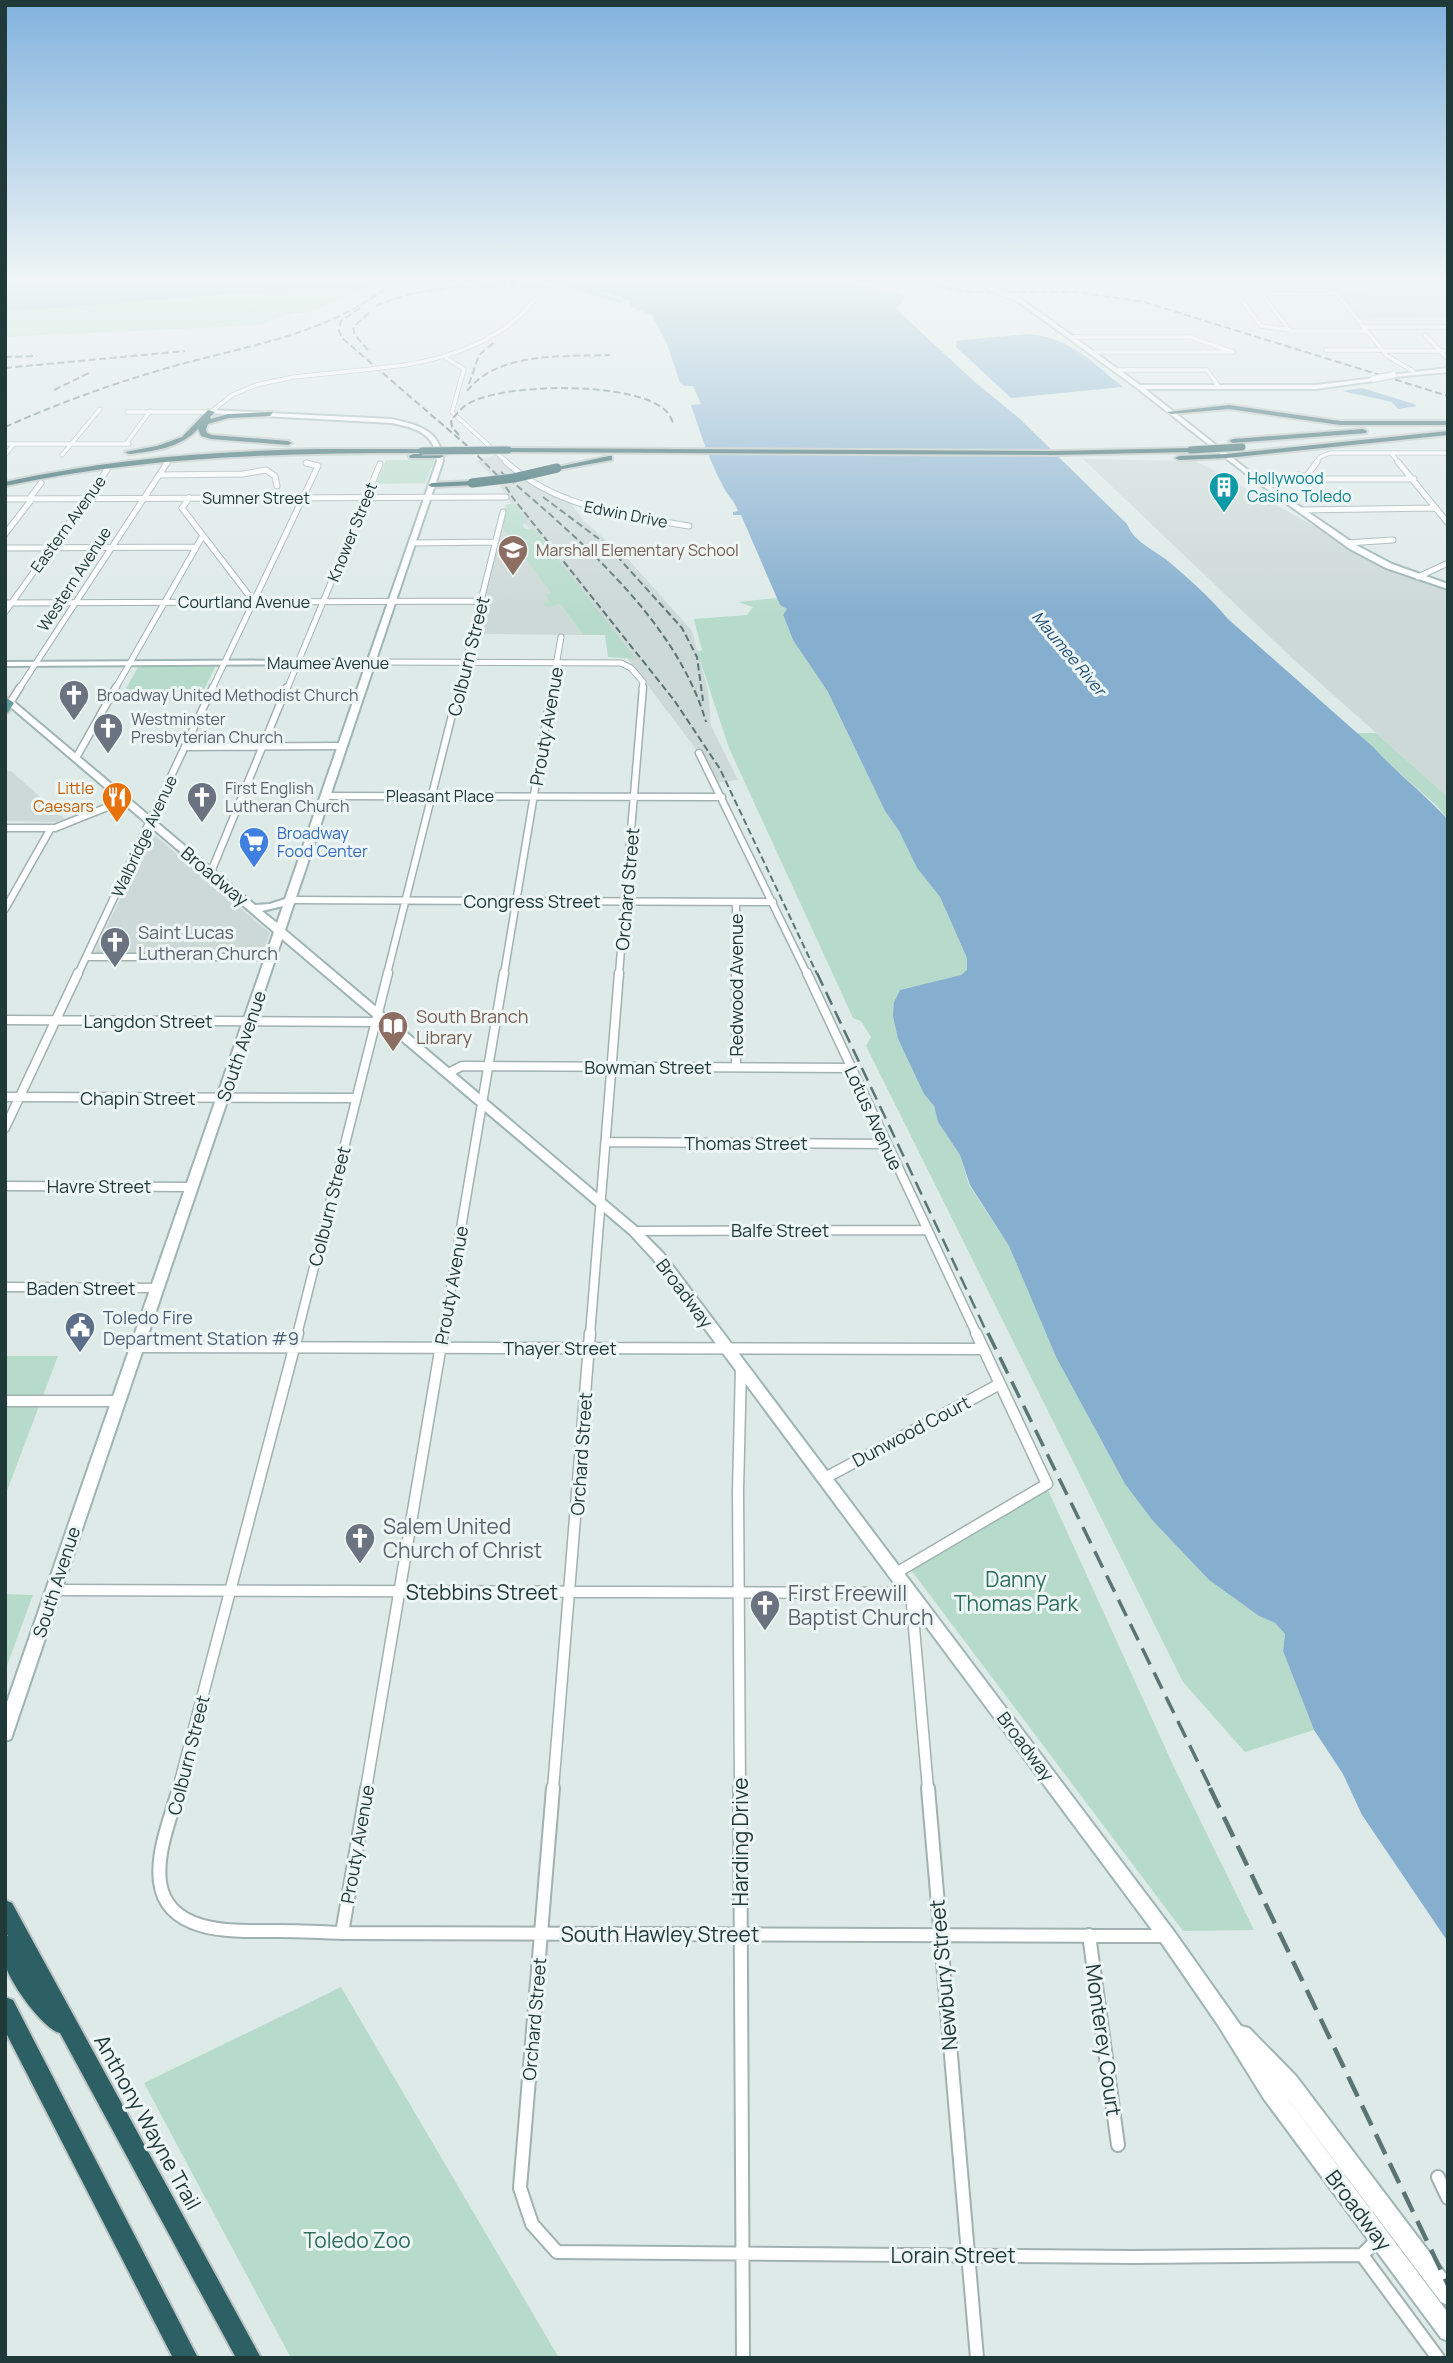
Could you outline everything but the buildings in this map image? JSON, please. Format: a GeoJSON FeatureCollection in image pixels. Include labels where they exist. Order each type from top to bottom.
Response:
{"type":"FeatureCollection","features":[{"type":"Feature","properties":{"kind":"highway"},"geometry":{"type":"LineString","coordinates":[[1173,414],[1229,407],[1340,423],[1448,424]]}},
{"type":"Feature","properties":{"kind":"highway"},"geometry":{"type":"LineString","coordinates":[[1173,414],[1237,410],[1262,416],[1273,425],[1265,435],[1239,443]]}},
{"type":"Feature","properties":{"kind":"highway"},"geometry":{"type":"LineString","coordinates":[[211,412],[202,432],[211,437],[296,444],[420,448]]}},
{"type":"Feature","properties":{"kind":"highway"},"geometry":{"type":"LineString","coordinates":[[5,480],[61,463],[173,444],[192,433],[211,412]]}},
{"type":"Feature","properties":{"kind":"highway"},"geometry":{"type":"LineString","coordinates":[[205,423],[228,416],[270,414]]}},
{"type":"Feature","properties":{"kind":"highway"},"geometry":{"type":"LineString","coordinates":[[922,453],[1187,447],[1448,424]]}},
{"type":"Feature","properties":{"kind":"highway"},"geometry":{"type":"LineString","coordinates":[[1239,443],[1448,432]]}},
{"type":"Feature","properties":{"kind":"highway"},"geometry":{"type":"LineString","coordinates":[[432,485],[514,478],[597,459],[685,448],[1096,458],[1227,456],[1448,432]]}},
{"type":"Feature","properties":{"kind":"highway"},"geometry":{"type":"LineString","coordinates":[[5,480],[146,454],[229,446],[296,444]]}},
{"type":"Feature","properties":{"kind":"highway"},"geometry":{"type":"LineString","coordinates":[[5,480],[131,461],[238,452],[420,448],[1085,449]]}},
{"type":"Feature","properties":{"kind":"highway"},"geometry":{"type":"LineString","coordinates":[[131,461],[234,455],[440,456]]}},
{"type":"Feature","properties":{"kind":"highway","name":"Anthony Wayne Trail"},"geometry":{"type":"LineString","coordinates":[[5,1910],[249,2358]]}},
{"type":"Feature","properties":{"kind":"highway"},"geometry":{"type":"LineString","coordinates":[[5,1945],[31,1991],[76,2042]]}},
{"type":"Feature","properties":{"kind":"highway"},"geometry":{"type":"LineString","coordinates":[[5,2008],[186,2358]]}},
{"type":"Feature","properties":{"kind":"street"},"geometry":{"type":"LineString","coordinates":[[211,412],[234,394]]}},
{"type":"Feature","properties":{"kind":"street","name":"Edwin Drive"},"geometry":{"type":"LineString","coordinates":[[457,394],[452,412],[513,468],[570,502],[584,507],[689,526]]}},
{"type":"Feature","properties":{"kind":"street"},"geometry":{"type":"LineString","coordinates":[[1148,394],[1227,456],[1347,543],[1381,562],[1448,587]]}},
{"type":"Feature","properties":{"kind":"street"},"geometry":{"type":"LineString","coordinates":[[62,455],[100,409]]}},
{"type":"Feature","properties":{"kind":"street"},"geometry":{"type":"LineString","coordinates":[[5,444],[127,444],[147,411]]}},
{"type":"Feature","properties":{"kind":"street"},"geometry":{"type":"LineString","coordinates":[[127,412],[211,412],[371,419],[419,429],[432,437],[438,445],[440,456]]}},
{"type":"Feature","properties":{"kind":"street"},"geometry":{"type":"LineString","coordinates":[[5,455],[14,444]]}},
{"type":"Feature","properties":{"kind":"street"},"geometry":{"type":"LineString","coordinates":[[1391,453],[1448,523]]}},
{"type":"Feature","properties":{"kind":"street"},"geometry":{"type":"LineString","coordinates":[[1306,477],[1324,455],[1448,453]]}},
{"type":"Feature","properties":{"kind":"street","name":"South Avenue"},"geometry":{"type":"LineString","coordinates":[[5,1733],[429,497],[440,456]]}},
{"type":"Feature","properties":{"kind":"street","name":"Western Avenue"},"geometry":{"type":"LineString","coordinates":[[7,704],[167,463]]}},
{"type":"Feature","properties":{"kind":"street","name":"Walbridge Avenue"},"geometry":{"type":"LineString","coordinates":[[5,1128],[318,466],[306,463]]}},
{"type":"Feature","properties":{"kind":"street","name":"Knower Street"},"geometry":{"type":"LineString","coordinates":[[211,872],[380,464]]}},
{"type":"Feature","properties":{"kind":"street","name":"Eastern Avenue"},"geometry":{"type":"LineString","coordinates":[[5,612],[107,470]]}},
{"type":"Feature","properties":{"kind":"street"},"geometry":{"type":"LineString","coordinates":[[159,475],[243,474],[260,470],[275,476],[277,486]]}},
{"type":"Feature","properties":{"kind":"street"},"geometry":{"type":"LineString","coordinates":[[1298,475],[1414,479]]}},
{"type":"Feature","properties":{"kind":"street"},"geometry":{"type":"LineString","coordinates":[[5,534],[41,483]]}},
{"type":"Feature","properties":{"kind":"street","name":"Sumner Street"},"geometry":{"type":"LineString","coordinates":[[5,499],[506,497]]}},
{"type":"Feature","properties":{"kind":"street"},"geometry":{"type":"LineString","coordinates":[[189,498],[182,508],[254,602]]}},
{"type":"Feature","properties":{"kind":"street"},"geometry":{"type":"LineString","coordinates":[[1300,510],[1436,508]]}},
{"type":"Feature","properties":{"kind":"street","name":"Colburn Street"},"geometry":{"type":"LineString","coordinates":[[165,1897],[158,1881],[160,1860],[294,1347],[503,512]]}},
{"type":"Feature","properties":{"kind":"street"},"geometry":{"type":"LineString","coordinates":[[76,758],[202,537]]}},
{"type":"Feature","properties":{"kind":"street"},"geometry":{"type":"LineString","coordinates":[[1347,543],[1393,540]]}},
{"type":"Feature","properties":{"kind":"street"},"geometry":{"type":"LineString","coordinates":[[413,542],[495,542]]}},
{"type":"Feature","properties":{"kind":"street"},"geometry":{"type":"LineString","coordinates":[[5,548],[196,547]]}},
{"type":"Feature","properties":{"kind":"street"},"geometry":{"type":"LineString","coordinates":[[1418,577],[1448,563]]}},
{"type":"Feature","properties":{"kind":"street","name":"Courtland Avenue"},"geometry":{"type":"LineString","coordinates":[[9,603],[482,601]]}},
{"type":"Feature","properties":{"kind":"street","name":"Prouty Avenue"},"geometry":{"type":"LineString","coordinates":[[342,1933],[561,637]]}},
{"type":"Feature","properties":{"kind":"street","name":"Maumee Avenue"},"geometry":{"type":"LineString","coordinates":[[5,664],[621,663],[631,668],[643,682]]}},
{"type":"Feature","properties":{"kind":"street","name":"Orchard Street"},"geometry":{"type":"LineString","coordinates":[[531,2224],[523,2208],[520,2188],[571,1592],[643,682]]}},
{"type":"Feature","properties":{"kind":"street","name":"Broadway"},"geometry":{"type":"LineString","coordinates":[[7,704],[76,758],[254,908],[377,1017],[448,1073],[634,1231],[659,1256],[1167,1936],[1226,2018],[1271,2092],[1448,2331]]}},
{"type":"Feature","properties":{"kind":"street"},"geometry":{"type":"LineString","coordinates":[[186,747],[343,746]]}},
{"type":"Feature","properties":{"kind":"street","name":"Lotus Avenue"},"geometry":{"type":"LineString","coordinates":[[699,753],[773,902],[998,1385],[1047,1484],[896,1573]]}},
{"type":"Feature","properties":{"kind":"street","name":"Pleasant Place"},"geometry":{"type":"LineString","coordinates":[[327,796],[722,797]]}},
{"type":"Feature","properties":{"kind":"street"},"geometry":{"type":"LineString","coordinates":[[5,828],[51,828],[79,820],[125,800]]}},
{"type":"Feature","properties":{"kind":"street"},"geometry":{"type":"LineString","coordinates":[[5,909],[51,828]]}},
{"type":"Feature","properties":{"kind":"street"},"geometry":{"type":"LineString","coordinates":[[5,886],[18,887]]}},
{"type":"Feature","properties":{"kind":"street"},"geometry":{"type":"LineString","coordinates":[[254,908],[271,908],[291,900]]}},
{"type":"Feature","properties":{"kind":"street","name":"Congress Street"},"geometry":{"type":"LineString","coordinates":[[291,900],[773,902]]}},
{"type":"Feature","properties":{"kind":"street","name":"Redwood Avenue"},"geometry":{"type":"LineString","coordinates":[[736,902],[736,1067]]}},
{"type":"Feature","properties":{"kind":"street"},"geometry":{"type":"LineString","coordinates":[[87,957],[272,957]]}},
{"type":"Feature","properties":{"kind":"street","name":"Langdon Street"},"geometry":{"type":"LineString","coordinates":[[5,1020],[249,1021],[377,1017]]}},
{"type":"Feature","properties":{"kind":"street","name":"Bowman Street"},"geometry":{"type":"LineString","coordinates":[[448,1073],[462,1066],[851,1068]]}},
{"type":"Feature","properties":{"kind":"street","name":"Chapin Street"},"geometry":{"type":"LineString","coordinates":[[5,1097],[355,1098]]}},
{"type":"Feature","properties":{"kind":"street","name":"Thomas Street"},"geometry":{"type":"LineString","coordinates":[[607,1142],[886,1144]]}},
{"type":"Feature","properties":{"kind":"street","name":"Havre Street"},"geometry":{"type":"LineString","coordinates":[[5,1186],[192,1186]]}},
{"type":"Feature","properties":{"kind":"street","name":"Balfe Street"},"geometry":{"type":"LineString","coordinates":[[634,1231],[926,1230]]}},
{"type":"Feature","properties":{"kind":"street","name":"Baden Street"},"geometry":{"type":"LineString","coordinates":[[5,1287],[157,1288]]}},
{"type":"Feature","properties":{"kind":"street","name":"Thayer Street"},"geometry":{"type":"LineString","coordinates":[[137,1347],[982,1349]]}},
{"type":"Feature","properties":{"kind":"street","name":"Harding Drive"},"geometry":{"type":"LineString","coordinates":[[741,1367],[738,1592],[743,2358]]}},
{"type":"Feature","properties":{"kind":"street","name":"Dunwood Court"},"geometry":{"type":"LineString","coordinates":[[825,1478],[998,1385]]}},
{"type":"Feature","properties":{"kind":"street"},"geometry":{"type":"LineString","coordinates":[[5,1401],[117,1401]]}},
{"type":"Feature","properties":{"kind":"street","name":"Stebbins Street"},"geometry":{"type":"LineString","coordinates":[[52,1590],[911,1593]]}},
{"type":"Feature","properties":{"kind":"street","name":"Newbury Street"},"geometry":{"type":"LineString","coordinates":[[911,1593],[977,2358]]}},
{"type":"Feature","properties":{"kind":"street","name":"South Hawley Street"},"geometry":{"type":"LineString","coordinates":[[165,1897],[177,1915],[198,1927],[342,1933],[1167,1936]]}},
{"type":"Feature","properties":{"kind":"street","name":"Monterey Court"},"geometry":{"type":"LineString","coordinates":[[1089,1935],[1118,2145]]}},
{"type":"Feature","properties":{"kind":"street","name":"Broadway"},"geometry":{"type":"LineString","coordinates":[[1226,2018],[1289,2083],[1448,2295]]}},
{"type":"Feature","properties":{"kind":"street"},"geometry":{"type":"LineString","coordinates":[[1438,2177],[1448,2198]]}},
{"type":"Feature","properties":{"kind":"street","name":"Lorain Street"},"geometry":{"type":"LineString","coordinates":[[531,2224],[541,2238],[557,2252],[968,2256],[1362,2255]]}},
{"type":"Feature","properties":{"kind":"street"},"geometry":{"type":"LineString","coordinates":[[1362,2255],[1380,2237]]}},
{"type":"Feature","properties":{"kind":"street","name":"Broadway"},"geometry":{"type":"LineString","coordinates":[[1362,2255],[1438,2358]]}},
{"type":"Feature","properties":{"kind":"shaded area"},"geometry":{"type":"Polygon","coordinates":[[[495,455],[570,502],[583,520],[628,559],[692,631],[708,691],[711,726],[738,780],[715,783],[699,753],[512,506],[497,481],[476,461],[495,455]]]}},
{"type":"Feature","properties":{"kind":"shaded area"},"geometry":{"type":"Polygon","coordinates":[[[1083,459],[1194,461],[1402,575],[1448,591],[1448,797],[1292,658],[1083,459]]]}},
{"type":"Feature","properties":{"kind":"shaded area","name":"Marshall Elementary School"},"geometry":{"type":"Polygon","coordinates":[[[500,525],[583,635],[474,634],[500,525]]]}},
{"type":"Feature","properties":{"kind":"shaded area"},"geometry":{"type":"Polygon","coordinates":[[[5,771],[11,771],[65,819],[57,822],[5,821],[5,771]]]}},
{"type":"Feature","properties":{"kind":"shaded area"},"geometry":{"type":"Polygon","coordinates":[[[152,833],[270,933],[262,955],[93,955],[152,833]]]}},
{"type":"Feature","properties":{"kind":"green space"},"geometry":{"type":"Polygon","coordinates":[[[386,460],[435,460],[425,483],[376,484],[386,460]]]}},
{"type":"Feature","properties":{"kind":"green space"},"geometry":{"type":"Polygon","coordinates":[[[513,503],[528,522],[523,524],[524,528],[536,531],[636,659],[608,657],[605,635],[583,635],[560,604],[546,607],[543,603],[550,602],[546,595],[551,593],[501,526],[506,505],[513,503]]]}},
{"type":"Feature","properties":{"kind":"green space"},"geometry":{"type":"Polygon","coordinates":[[[777,598],[780,605],[787,609],[783,616],[793,640],[828,692],[885,811],[899,831],[917,868],[940,897],[967,958],[967,971],[962,975],[900,990],[894,1002],[898,1039],[924,1094],[934,1106],[938,1122],[960,1155],[969,1185],[1009,1246],[1056,1357],[1125,1484],[1153,1521],[1209,1580],[1259,1616],[1275,1623],[1285,1634],[1283,1651],[1314,1730],[1245,1752],[1183,1682],[866,1046],[871,1037],[861,1021],[853,1018],[729,748],[697,651],[702,651],[694,619],[747,615],[753,607],[738,602],[777,598]]]}},
{"type":"Feature","properties":{"kind":"green space"},"geometry":{"type":"Polygon","coordinates":[[[138,667],[215,667],[203,692],[124,692],[138,667]]]}},
{"type":"Feature","properties":{"kind":"green space"},"geometry":{"type":"Polygon","coordinates":[[[1355,733],[1376,733],[1448,797],[1448,820],[1438,807],[1355,733]]]}},
{"type":"Feature","properties":{"kind":"green space"},"geometry":{"type":"Polygon","coordinates":[[[5,1356],[58,1356],[5,1496],[5,1356]]]}},
{"type":"Feature","properties":{"kind":"green space","name":"Danny Thomas Park"},"geometry":{"type":"Polygon","coordinates":[[[1048,1490],[1173,1765],[1254,1930],[1183,1931],[911,1570],[1048,1490]]]}},
{"type":"Feature","properties":{"kind":"green space"},"geometry":{"type":"Polygon","coordinates":[[[5,1594],[33,1595],[5,1671],[5,1594]]]}},
{"type":"Feature","properties":{"kind":"green space","name":"Toledo Zoo"},"geometry":{"type":"Polygon","coordinates":[[[341,1987],[559,2358],[291,2358],[144,2083],[341,1987]]]}},
{"type":"Feature","properties":{"kind":"water","name":"Maumee River"},"geometry":{"type":"Polygon","coordinates":[[[697,394],[990,394],[1020,419],[1127,524],[1139,540],[1191,581],[1228,619],[1373,747],[1448,820],[1448,1942],[1362,1815],[1343,1774],[1314,1730],[1283,1651],[1285,1634],[1275,1623],[1259,1616],[1209,1580],[1153,1521],[1125,1484],[1056,1357],[1009,1246],[970,1185],[960,1155],[938,1122],[934,1106],[924,1094],[898,1039],[893,1016],[894,1002],[900,990],[961,975],[967,970],[967,958],[940,897],[917,868],[899,831],[885,811],[828,692],[793,640],[783,615],[787,609],[780,605],[741,515],[733,515],[733,512],[738,511],[719,478],[706,447],[691,405],[701,404],[697,394]]]}},
{"type":"Feature","properties":{"kind":"water"},"geometry":{"type":"Polygon","coordinates":[[[1007,394],[1049,394],[1011,398],[1007,394]]]}},
{"type":"Feature","properties":{"kind":"water"},"geometry":{"type":"Polygon","coordinates":[[[1357,394],[1382,394],[1417,406],[1398,409],[1392,402],[1357,394]]]}},
{"type":"Feature","properties":{"kind":"railway"},"geometry":{"type":"LineString","coordinates":[[5,427],[86,394]]}},
{"type":"Feature","properties":{"kind":"railway"},"geometry":{"type":"LineString","coordinates":[[407,394],[500,478],[513,498],[674,700],[720,769],[817,974]]}},
{"type":"Feature","properties":{"kind":"railway"},"geometry":{"type":"LineString","coordinates":[[459,435],[452,427],[451,420],[460,410],[483,397],[497,394]]}},
{"type":"Feature","properties":{"kind":"railway"},"geometry":{"type":"LineString","coordinates":[[628,394],[650,401],[666,411],[674,425]]}},
{"type":"Feature","properties":{"kind":"railway"},"geometry":{"type":"LineString","coordinates":[[1442,394],[1448,396]]}},
{"type":"Feature","properties":{"kind":"railway"},"geometry":{"type":"LineString","coordinates":[[501,472],[592,553],[649,616],[673,650],[692,685],[706,722]]}},
{"type":"Feature","properties":{"kind":"railway"},"geometry":{"type":"LineString","coordinates":[[543,497],[607,545],[682,628],[697,657],[703,701]]}},
{"type":"Feature","properties":{"kind":"railway"},"geometry":{"type":"LineString","coordinates":[[817,973],[988,1335]]}},
{"type":"Feature","properties":{"kind":"railway"},"geometry":{"type":"LineString","coordinates":[[988,1333],[1211,1789]]}},
{"type":"Feature","properties":{"kind":"railway"},"geometry":{"type":"LineString","coordinates":[[1210,1788],[1448,2285]]}},
{"type":"Feature","properties":{"kind":"place","name":"Hollywood Casino Toledo"},"geometry":{"type":"Point","coordinates":[1224,514]}},
{"type":"Feature","properties":{"kind":"place","name":"Marshall Elementary School"},"geometry":{"type":"Point","coordinates":[513,577]}},
{"type":"Feature","properties":{"kind":"place","name":"Broadway United Methodist Church"},"geometry":{"type":"Point","coordinates":[74,722]}},
{"type":"Feature","properties":{"kind":"place","name":"Westminster Presbyterian Church"},"geometry":{"type":"Point","coordinates":[108,755]}},
{"type":"Feature","properties":{"kind":"place","name":"Little Caesars"},"geometry":{"type":"Point","coordinates":[117,824]}},
{"type":"Feature","properties":{"kind":"place","name":"First English Lutheran Church"},"geometry":{"type":"Point","coordinates":[202,824]}},
{"type":"Feature","properties":{"kind":"place","name":"Broadway Food Center"},"geometry":{"type":"Point","coordinates":[254,869]}},
{"type":"Feature","properties":{"kind":"place","name":"Saint Lucas Lutheran Church"},"geometry":{"type":"Point","coordinates":[115,969]}},
{"type":"Feature","properties":{"kind":"place","name":"South Branch Library"},"geometry":{"type":"Point","coordinates":[393,1053]}},
{"type":"Feature","properties":{"kind":"place","name":"Toledo Fire Department Station #9"},"geometry":{"type":"Point","coordinates":[80,1354]}},
{"type":"Feature","properties":{"kind":"place","name":"Salem United Church of Christ"},"geometry":{"type":"Point","coordinates":[360,1565]}},
{"type":"Feature","properties":{"kind":"place","name":"First Freewill Baptist Church"},"geometry":{"type":"Point","coordinates":[765,1632]}}]}
